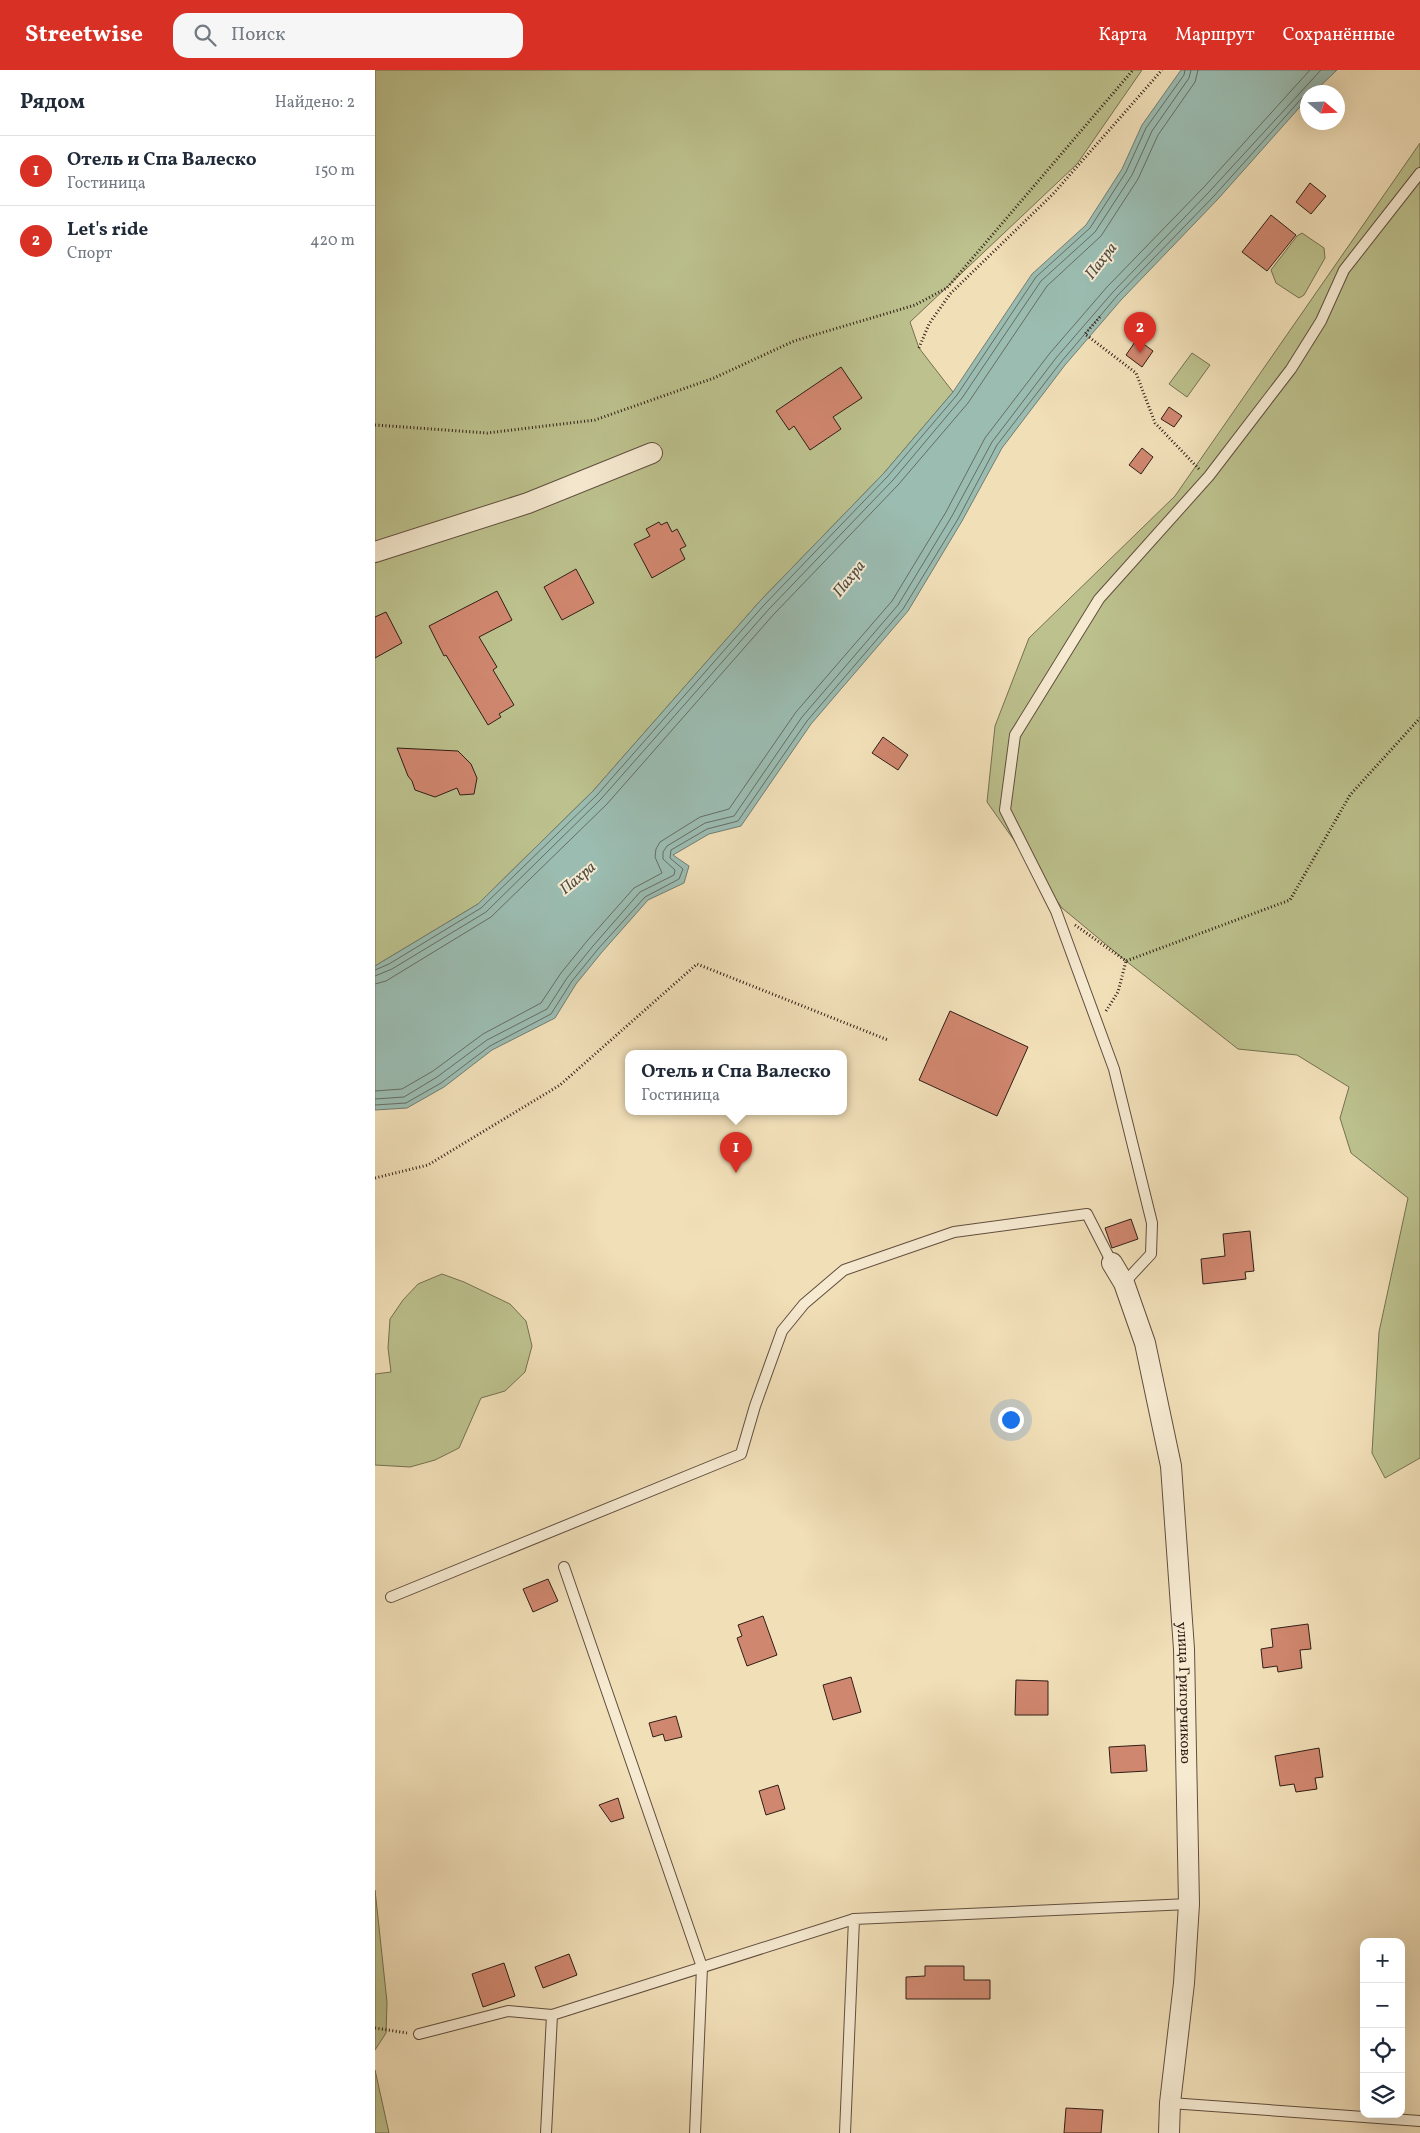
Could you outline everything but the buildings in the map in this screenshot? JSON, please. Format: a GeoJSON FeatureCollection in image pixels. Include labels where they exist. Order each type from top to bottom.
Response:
{"type":"FeatureCollection","features":[{"type":"Feature","properties":{"kind":"street"},"geometry":{"type":"LineString","coordinates":[[375,552],[528,503],[652,453]]}},
{"type":"Feature","properties":{"kind":"street","name":"улица Григорчиково"},"geometry":{"type":"LineString","coordinates":[[1112,1263],[1124,1283],[1145,1343],[1171,1466],[1184,1649],[1189,1904],[1184,1983],[1169,2103],[1169,2133]]}},
{"type":"Feature","properties":{"kind":"lane"},"geometry":{"type":"LineString","coordinates":[[1124,1283],[1151,1254],[1152,1223],[1114,1069],[1056,911],[1005,810],[1015,734],[1099,599],[1209,476],[1291,369],[1321,321],[1344,270],[1420,173]]}},
{"type":"Feature","properties":{"kind":"lane"},"geometry":{"type":"LineString","coordinates":[[391,1597],[741,1454],[755,1406],[782,1332],[804,1304],[844,1270],[954,1232],[1087,1214],[1112,1263]]}},
{"type":"Feature","properties":{"kind":"lane"},"geometry":{"type":"LineString","coordinates":[[564,1567],[702,1967],[695,2133]]}},
{"type":"Feature","properties":{"kind":"lane"},"geometry":{"type":"LineString","coordinates":[[419,2034],[508,2011],[552,2015],[854,1920],[1189,1904]]}},
{"type":"Feature","properties":{"kind":"lane"},"geometry":{"type":"LineString","coordinates":[[845,2133],[854,1920]]}},
{"type":"Feature","properties":{"kind":"lane"},"geometry":{"type":"LineString","coordinates":[[547,2133],[552,2015]]}},
{"type":"Feature","properties":{"kind":"lane"},"geometry":{"type":"LineString","coordinates":[[1169,2103],[1420,2121]]}},
{"type":"Feature","properties":{"kind":"path"},"geometry":{"type":"LineString","coordinates":[[375,425],[487,433],[595,420],[714,378],[794,341],[915,304],[947,288],[1133,70]]}},
{"type":"Feature","properties":{"kind":"path"},"geometry":{"type":"LineString","coordinates":[[919,348],[929,324],[950,294],[1053,194],[1162,70]]}},
{"type":"Feature","properties":{"kind":"path"},"geometry":{"type":"LineString","coordinates":[[1100,317],[1085,334],[1136,373],[1155,423],[1197,467]]}},
{"type":"Feature","properties":{"kind":"path"},"geometry":{"type":"LineString","coordinates":[[1126,961],[1290,900],[1350,795],[1420,718]]}},
{"type":"Feature","properties":{"kind":"path"},"geometry":{"type":"LineString","coordinates":[[1056,911],[1126,961]]}},
{"type":"Feature","properties":{"kind":"path"},"geometry":{"type":"LineString","coordinates":[[1098,1025],[1118,992],[1126,961]]}},
{"type":"Feature","properties":{"kind":"path"},"geometry":{"type":"LineString","coordinates":[[375,1178],[427,1165],[560,1085],[697,964],[888,1040]]}},
{"type":"Feature","properties":{"kind":"path"},"geometry":{"type":"LineString","coordinates":[[375,2028],[419,2034]]}},
{"type":"Feature","properties":{"kind":"green space"},"geometry":{"type":"Polygon","coordinates":[[[375,70],[1142,70],[1077,164],[910,322],[919,348],[953,392],[884,473],[760,601],[593,791],[478,904],[375,966],[375,70]]]}},
{"type":"Feature","properties":{"kind":"green space"},"geometry":{"type":"Polygon","coordinates":[[[1420,143],[1420,1458],[1385,1478],[1372,1453],[1379,1332],[1408,1198],[1351,1153],[1340,1118],[1349,1087],[1297,1055],[1238,1049],[1126,961],[1062,908],[987,802],[995,726],[1029,638],[1175,496],[1420,143]]]}},
{"type":"Feature","properties":{"kind":"green space"},"geometry":{"type":"Polygon","coordinates":[[[1302,233],[1324,248],[1325,258],[1304,295],[1299,298],[1276,283],[1271,270],[1297,236],[1302,233]]]}},
{"type":"Feature","properties":{"kind":"green space"},"geometry":{"type":"Polygon","coordinates":[[[1192,353],[1210,365],[1187,397],[1169,384],[1192,353]]]}},
{"type":"Feature","properties":{"kind":"green space"},"geometry":{"type":"Polygon","coordinates":[[[442,1274],[464,1282],[510,1304],[526,1321],[532,1346],[525,1372],[505,1391],[481,1398],[459,1448],[435,1460],[410,1467],[375,1465],[375,1374],[391,1372],[388,1348],[390,1319],[403,1300],[418,1284],[442,1274]]]}},
{"type":"Feature","properties":{"kind":"green space"},"geometry":{"type":"Polygon","coordinates":[[[375,1890],[387,2002],[386,2033],[375,2050],[375,1890]]]}},
{"type":"Feature","properties":{"kind":"green space"},"geometry":{"type":"Polygon","coordinates":[[[375,2070],[389,2133],[375,2133],[375,2070]]]}},
{"type":"Feature","properties":{"kind":"water","name":"Пахра"},"geometry":{"type":"Polygon","coordinates":[[[1181,70],[1337,70],[1321,85],[1300,85],[1300,107],[1218,199],[1121,300],[1065,365],[1002,448],[962,521],[908,611],[811,724],[741,826],[709,834],[673,855],[689,866],[684,883],[648,900],[576,984],[555,1018],[492,1050],[444,1087],[407,1108],[375,1110],[375,966],[478,904],[593,791],[760,601],[884,473],[953,392],[1032,274],[1086,225],[1122,169],[1142,125],[1181,70]]]}},
{"type":"Feature","properties":{"kind":"place","name":"Let's ride"},"geometry":{"type":"Point","coordinates":[1140,353]}},
{"type":"Feature","properties":{"kind":"place","name":"Отель и Спа Валеско"},"geometry":{"type":"Point","coordinates":[736,1173]}}]}
